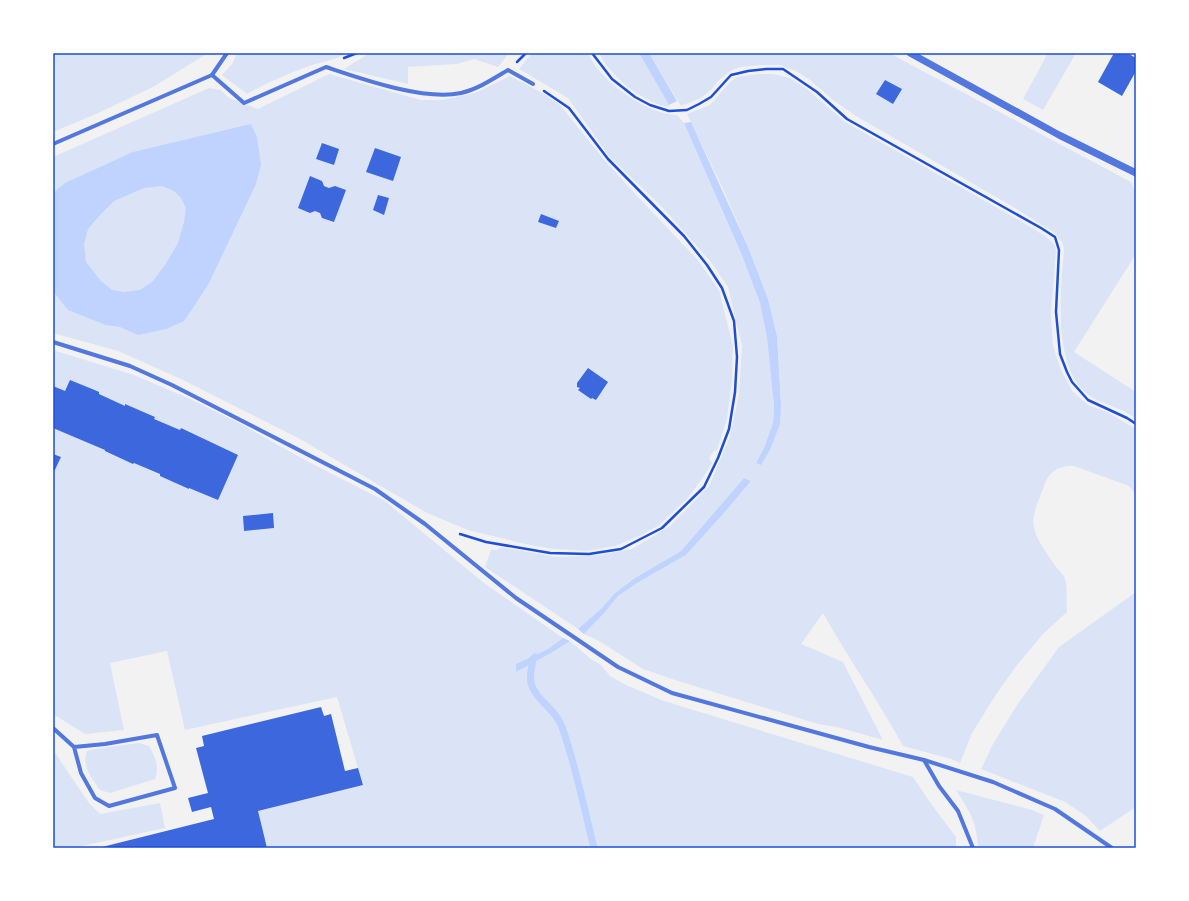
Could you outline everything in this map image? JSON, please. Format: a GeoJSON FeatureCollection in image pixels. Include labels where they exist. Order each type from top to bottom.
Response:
{"type":"FeatureCollection","features":[{"type":"Feature","properties":{"kind":"street"},"geometry":{"type":"LineString","coordinates":[[53,144],[212,75],[227,53]]}},
{"type":"Feature","properties":{"kind":"street"},"geometry":{"type":"LineString","coordinates":[[910,53],[1059,135],[1136,173]]}},
{"type":"Feature","properties":{"kind":"street"},"geometry":{"type":"LineString","coordinates":[[212,75],[244,104],[326,66],[367,81],[419,93],[447,95],[462,93],[476,88],[508,70],[533,84]]}},
{"type":"Feature","properties":{"kind":"street"},"geometry":{"type":"LineString","coordinates":[[53,342],[130,366],[172,385],[375,489],[425,524],[516,598],[618,667],[672,693],[868,747],[924,760],[993,782],[1055,809],[1110,848]]}},
{"type":"Feature","properties":{"kind":"street"},"geometry":{"type":"LineString","coordinates":[[53,728],[74,747],[81,773],[92,792],[96,798],[109,806],[175,788],[157,735],[74,747]]}},
{"type":"Feature","properties":{"kind":"street"},"geometry":{"type":"LineString","coordinates":[[924,760],[939,786],[958,811],[972,848]]}},
{"type":"Feature","properties":{"kind":"path"},"geometry":{"type":"LineString","coordinates":[[592,53],[612,79],[636,97],[650,105],[669,111],[686,110],[699,104],[710,97],[731,75],[748,71],[783,69],[818,92],[847,119],[1041,228],[1054,238],[1059,250],[1056,312],[1060,354],[1067,372],[1072,382],[1088,400],[1127,418],[1136,424]]}},
{"type":"Feature","properties":{"kind":"path"},"geometry":{"type":"LineString","coordinates":[[455,533],[486,542],[550,553],[589,554],[621,549],[662,528],[704,487],[718,458],[729,429],[735,392],[737,357],[734,322],[722,288],[707,265],[684,236],[608,158],[569,108],[533,84]]}},
{"type":"Feature","properties":{"kind":"shaded area"},"geometry":{"type":"Polygon","coordinates":[[[53,53],[208,53],[153,87],[96,114],[53,132],[53,53]]]}},
{"type":"Feature","properties":{"kind":"shaded area"},"geometry":{"type":"Polygon","coordinates":[[[237,53],[347,53],[293,72],[269,82],[247,94],[222,75],[232,64],[237,53]]]}},
{"type":"Feature","properties":{"kind":"shaded area"},"geometry":{"type":"Polygon","coordinates":[[[370,53],[509,53],[498,67],[474,59],[457,64],[408,67],[408,84],[344,69],[370,53]]]}},
{"type":"Feature","properties":{"kind":"shaded area"},"geometry":{"type":"Polygon","coordinates":[[[532,53],[588,53],[602,74],[625,94],[652,109],[677,115],[684,123],[741,253],[760,303],[767,338],[774,406],[773,423],[764,448],[756,463],[761,464],[770,450],[781,405],[777,336],[768,299],[748,247],[724,191],[687,114],[710,105],[731,81],[737,77],[758,74],[773,74],[790,78],[807,89],[845,122],[1019,220],[1045,236],[1055,245],[1056,252],[1051,313],[1053,346],[1061,370],[1073,392],[1088,405],[1109,413],[1136,429],[1136,495],[1129,486],[1074,466],[1059,468],[1049,476],[1037,504],[1033,522],[1039,541],[1064,577],[1066,583],[1067,612],[1043,634],[1017,665],[997,693],[972,733],[960,763],[951,759],[903,746],[823,613],[801,644],[843,662],[883,740],[837,727],[818,724],[643,669],[599,641],[584,634],[618,596],[637,583],[686,555],[751,481],[744,478],[681,551],[635,578],[615,593],[601,609],[578,629],[485,567],[491,550],[497,550],[501,547],[556,557],[600,555],[632,549],[670,526],[709,486],[730,437],[739,394],[742,346],[728,287],[710,261],[663,208],[609,156],[568,98],[519,69],[532,53]]]}},
{"type":"Feature","properties":{"kind":"shaded area"},"geometry":{"type":"Polygon","coordinates":[[[599,53],[639,53],[669,105],[668,107],[648,100],[628,87],[611,71],[599,53]]]}},
{"type":"Feature","properties":{"kind":"shaded area"},"geometry":{"type":"Polygon","coordinates":[[[649,53],[889,53],[1131,182],[1136,194],[1136,254],[1074,352],[1136,392],[1136,419],[1127,413],[1089,395],[1074,379],[1067,362],[1061,324],[1061,283],[1064,248],[1062,242],[1055,233],[1015,208],[856,116],[796,71],[780,65],[740,67],[732,70],[720,79],[711,90],[701,98],[681,106],[649,53]]]}},
{"type":"Feature","properties":{"kind":"shaded area"},"geometry":{"type":"Polygon","coordinates":[[[1048,53],[1076,53],[1043,110],[1023,99],[1048,53]]]}},
{"type":"Feature","properties":{"kind":"shaded area"},"geometry":{"type":"Polygon","coordinates":[[[329,74],[421,100],[442,100],[475,93],[510,76],[546,95],[560,105],[606,162],[697,259],[719,290],[733,346],[732,380],[727,419],[717,450],[714,451],[709,458],[712,463],[704,476],[687,499],[658,526],[615,546],[586,551],[553,549],[525,544],[468,530],[427,513],[300,439],[181,379],[118,351],[53,333],[53,157],[209,88],[221,90],[229,98],[258,109],[329,74]]]}},
{"type":"Feature","properties":{"kind":"shaded area"},"geometry":{"type":"Polygon","coordinates":[[[53,350],[134,375],[188,398],[239,423],[305,460],[385,501],[484,583],[563,638],[548,649],[526,659],[516,672],[570,641],[592,660],[600,664],[610,676],[626,685],[664,701],[913,777],[956,837],[956,848],[264,848],[255,812],[363,785],[337,697],[185,730],[167,651],[110,663],[124,730],[85,734],[53,714],[53,350]]]}},
{"type":"Feature","properties":{"kind":"shaded area"},"geometry":{"type":"Polygon","coordinates":[[[1136,592],[1136,807],[1100,831],[1086,816],[1065,802],[981,769],[993,744],[1017,705],[1059,647],[1136,592]]]}},
{"type":"Feature","properties":{"kind":"shaded area"},"geometry":{"type":"Polygon","coordinates":[[[139,743],[149,746],[153,754],[157,766],[155,779],[110,793],[100,790],[86,767],[85,762],[87,751],[139,743]]]}},
{"type":"Feature","properties":{"kind":"shaded area"},"geometry":{"type":"Polygon","coordinates":[[[53,750],[89,803],[100,814],[160,803],[165,828],[73,848],[53,848],[53,750]]]}},
{"type":"Feature","properties":{"kind":"shaded area"},"geometry":{"type":"Polygon","coordinates":[[[956,790],[1032,810],[1044,815],[1033,848],[978,848],[976,831],[972,818],[956,790]]]}},
{"type":"Feature","properties":{"kind":"water"},"geometry":{"type":"Polygon","coordinates":[[[639,53],[649,53],[677,101],[669,105],[639,53]]]}},
{"type":"Feature","properties":{"kind":"water"},"geometry":{"type":"Polygon","coordinates":[[[691,122],[748,247],[768,299],[777,336],[781,405],[780,424],[770,450],[761,465],[756,463],[764,448],[773,423],[774,406],[767,338],[760,303],[741,253],[684,123],[691,122]]]}},
{"type":"Feature","properties":{"kind":"water"},"geometry":{"type":"Polygon","coordinates":[[[251,124],[257,137],[261,165],[256,184],[209,283],[184,321],[166,329],[138,335],[120,327],[106,325],[68,310],[53,291],[53,193],[65,183],[133,152],[251,124]],[[162,186],[144,188],[114,201],[88,229],[84,244],[86,262],[101,281],[112,290],[124,292],[140,290],[153,281],[165,265],[178,243],[186,208],[181,198],[174,191],[162,186]]]}},
{"type":"Feature","properties":{"kind":"water"},"geometry":{"type":"Polygon","coordinates":[[[744,478],[751,481],[686,555],[637,583],[618,596],[584,634],[578,629],[601,609],[615,593],[635,578],[681,551],[744,478]]]}},
{"type":"Feature","properties":{"kind":"water"},"geometry":{"type":"Polygon","coordinates":[[[563,638],[570,641],[516,672],[516,664],[548,649],[563,638]]]}},
{"type":"Feature","properties":{"kind":"building"},"geometry":{"type":"Polygon","coordinates":[[[1114,53],[1127,53],[1136,58],[1136,71],[1122,96],[1098,82],[1114,53]]]}},
{"type":"Feature","properties":{"kind":"building"},"geometry":{"type":"Polygon","coordinates":[[[885,80],[902,89],[893,104],[876,94],[885,80]]]}},
{"type":"Feature","properties":{"kind":"building"},"geometry":{"type":"Polygon","coordinates":[[[322,143],[339,149],[334,165],[316,159],[322,143]]]}},
{"type":"Feature","properties":{"kind":"building"},"geometry":{"type":"Polygon","coordinates":[[[375,148],[401,157],[393,181],[366,172],[375,148]]]}},
{"type":"Feature","properties":{"kind":"building"},"geometry":{"type":"Polygon","coordinates":[[[310,176],[322,181],[324,186],[329,188],[335,186],[346,190],[334,222],[322,218],[320,213],[315,211],[310,213],[298,208],[310,176]]]}},
{"type":"Feature","properties":{"kind":"building"},"geometry":{"type":"Polygon","coordinates":[[[378,195],[389,198],[384,215],[373,210],[378,195]]]}},
{"type":"Feature","properties":{"kind":"building"},"geometry":{"type":"Polygon","coordinates":[[[541,214],[559,221],[556,228],[538,222],[541,214]]]}},
{"type":"Feature","properties":{"kind":"building"},"geometry":{"type":"Polygon","coordinates":[[[588,368],[608,382],[596,400],[591,399],[578,390],[580,388],[577,387],[577,383],[588,368]]]}},
{"type":"Feature","properties":{"kind":"building"},"geometry":{"type":"Polygon","coordinates":[[[70,380],[97,391],[99,394],[125,406],[125,404],[155,417],[154,419],[180,430],[181,428],[238,455],[218,500],[189,489],[160,476],[160,474],[134,463],[133,464],[105,450],[53,428],[53,386],[65,391],[70,380]]]}},
{"type":"Feature","properties":{"kind":"building"},"geometry":{"type":"Polygon","coordinates":[[[53,454],[61,457],[53,474],[53,454]]]}},
{"type":"Feature","properties":{"kind":"building"},"geometry":{"type":"Polygon","coordinates":[[[273,513],[274,528],[244,531],[243,516],[273,513]]]}},
{"type":"Feature","properties":{"kind":"building"},"geometry":{"type":"Polygon","coordinates":[[[321,707],[324,716],[331,714],[345,771],[358,768],[363,785],[258,811],[267,848],[98,848],[214,819],[211,807],[192,812],[188,798],[208,793],[196,748],[204,746],[202,736],[321,707]]]}},
{"type":"Feature","properties":{"kind":"waterway"},"geometry":{"type":"LineString","coordinates":[[535,657],[533,659],[530,677],[531,683],[537,695],[555,715],[562,727],[576,772],[594,848]]}}]}
